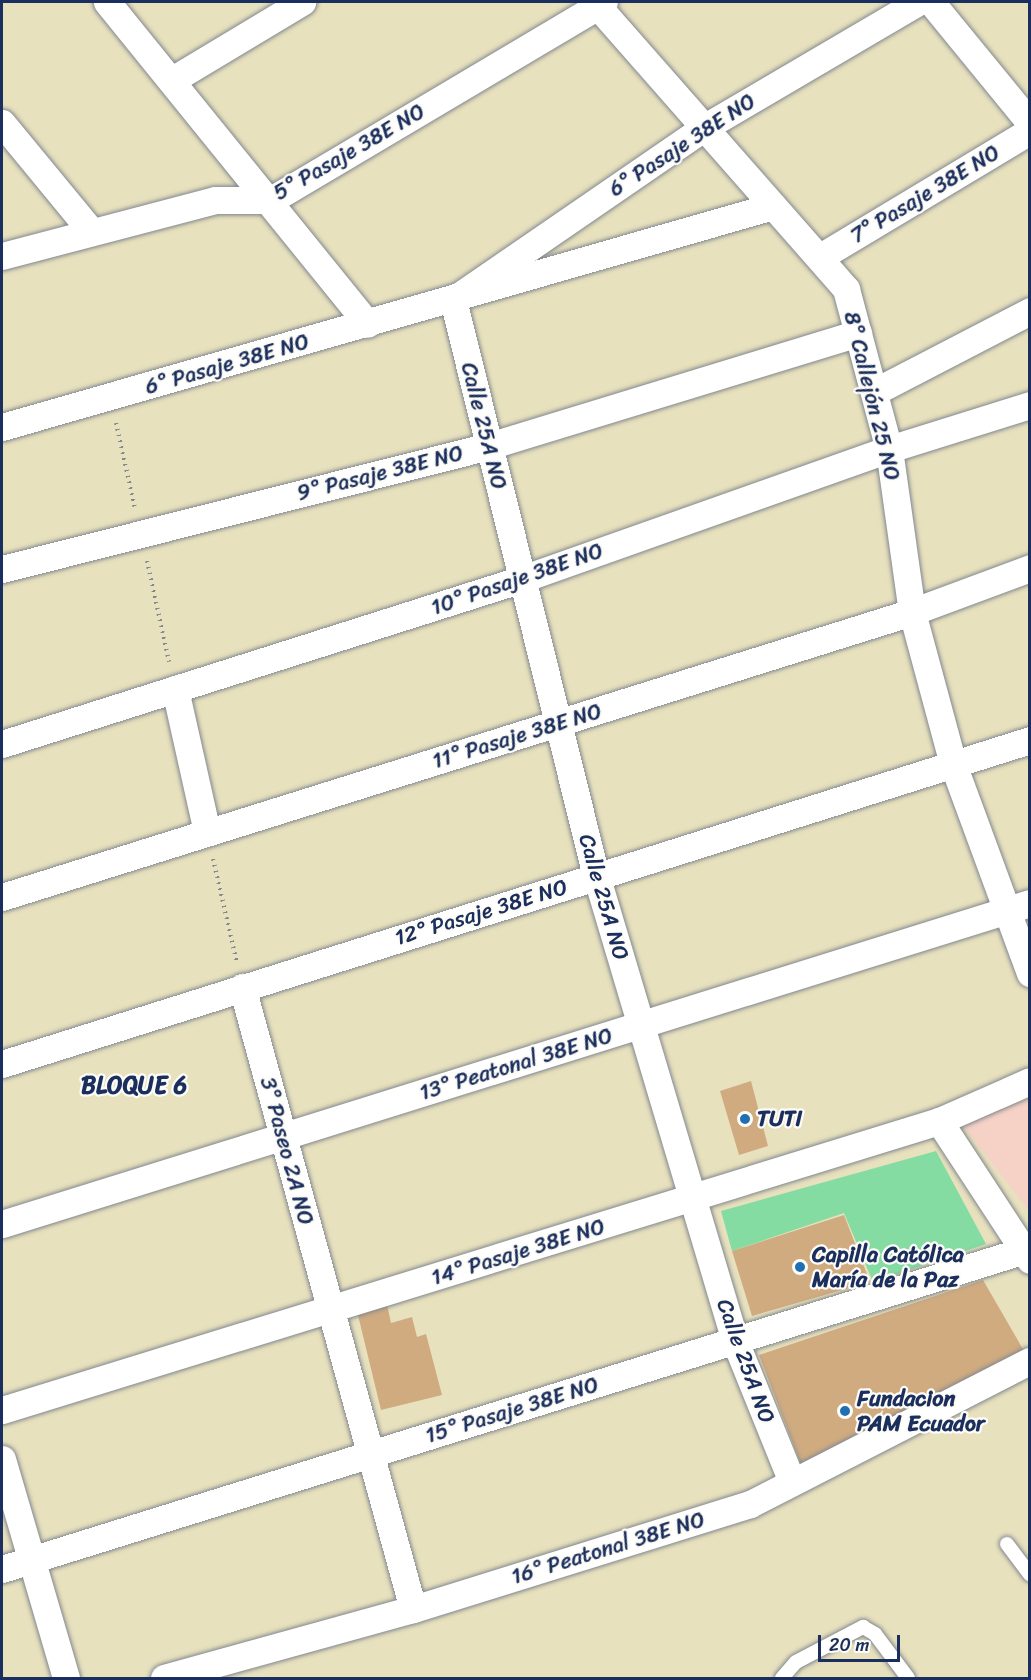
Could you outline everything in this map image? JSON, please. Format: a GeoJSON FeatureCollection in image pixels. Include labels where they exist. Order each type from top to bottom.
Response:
{"type":"FeatureCollection","features":[{"type":"Feature","properties":{"kind":"street"},"geometry":{"type":"LineString","coordinates":[[107,2],[271,200],[368,324]]}},
{"type":"Feature","properties":{"kind":"street"},"geometry":{"type":"LineString","coordinates":[[172,80],[302,2]]}},
{"type":"Feature","properties":{"kind":"street","name":"6° Pasaje 38E NO"},"geometry":{"type":"LineString","coordinates":[[453,300],[705,127],[918,2]]}},
{"type":"Feature","properties":{"kind":"street"},"geometry":{"type":"LineString","coordinates":[[931,2],[1029,123]]}},
{"type":"Feature","properties":{"kind":"street","name":"8° Callejón 25 NO"},"geometry":{"type":"LineString","coordinates":[[599,3],[846,289],[889,449],[912,612],[953,764],[1018,907],[1029,973]]}},
{"type":"Feature","properties":{"kind":"street","name":"5° Pasaje 38E NO"},"geometry":{"type":"LineString","coordinates":[[2,256],[214,201],[271,200],[599,3]]}},
{"type":"Feature","properties":{"kind":"street"},"geometry":{"type":"LineString","coordinates":[[2,123],[92,232]]}},
{"type":"Feature","properties":{"kind":"street","name":"7° Pasaje 38E NO"},"geometry":{"type":"LineString","coordinates":[[820,257],[1029,131]]}},
{"type":"Feature","properties":{"kind":"street","name":"6° Pasaje 38E NO"},"geometry":{"type":"LineString","coordinates":[[2,427],[453,300],[773,206]]}},
{"type":"Feature","properties":{"kind":"street","name":"Calle 25A NO"},"geometry":{"type":"LineString","coordinates":[[453,300],[596,876],[735,1341],[792,1482]]}},
{"type":"Feature","properties":{"kind":"street"},"geometry":{"type":"LineString","coordinates":[[874,392],[1029,311]]}},
{"type":"Feature","properties":{"kind":"street","name":"9° Pasaje 38E NO"},"geometry":{"type":"LineString","coordinates":[[2,569],[489,446],[858,333]]}},
{"type":"Feature","properties":{"kind":"street","name":"10° Pasaje 38E NO"},"geometry":{"type":"LineString","coordinates":[[2,744],[522,579],[889,449],[1029,405]]}},
{"type":"Feature","properties":{"kind":"street","name":"11° Pasaje 38E NO"},"geometry":{"type":"LineString","coordinates":[[2,897],[912,612],[1029,568]]}},
{"type":"Feature","properties":{"kind":"street"},"geometry":{"type":"LineString","coordinates":[[176,689],[207,832]]}},
{"type":"Feature","properties":{"kind":"street","name":"12° Pasaje 38E NO"},"geometry":{"type":"LineString","coordinates":[[2,1064],[1029,741]]}},
{"type":"Feature","properties":{"kind":"street","name":"13° Peatonal 38E NO"},"geometry":{"type":"LineString","coordinates":[[2,1224],[1018,907]]}},
{"type":"Feature","properties":{"kind":"street","name":"3° Paseo 2A NO"},"geometry":{"type":"LineString","coordinates":[[242,987],[413,1609]]}},
{"type":"Feature","properties":{"kind":"street","name":"14° Pasaje 38E NO"},"geometry":{"type":"LineString","coordinates":[[2,1410],[939,1121],[1029,1080]]}},
{"type":"Feature","properties":{"kind":"street"},"geometry":{"type":"LineString","coordinates":[[939,1121],[1026,1256]]}},
{"type":"Feature","properties":{"kind":"street","name":"15° Pasaje 38E NO"},"geometry":{"type":"LineString","coordinates":[[2,1569],[735,1341],[1026,1256]]}},
{"type":"Feature","properties":{"kind":"street","name":"16° Peatonal 38E NO"},"geometry":{"type":"LineString","coordinates":[[164,1678],[413,1609],[750,1504],[1029,1361]]}},
{"type":"Feature","properties":{"kind":"street"},"geometry":{"type":"LineString","coordinates":[[2,1458],[66,1678]]}},
{"type":"Feature","properties":{"kind":"lane"},"geometry":{"type":"LineString","coordinates":[[1007,1544],[1029,1574]]}},
{"type":"Feature","properties":{"kind":"lane"},"geometry":{"type":"LineString","coordinates":[[782,1678],[796,1662],[863,1627],[875,1634],[908,1678]]}},
{"type":"Feature","properties":{"kind":"path"},"geometry":{"type":"LineString","coordinates":[[207,832],[242,987]]}},
{"type":"Feature","properties":{"kind":"shaded area"},"geometry":{"type":"Polygon","coordinates":[[[1029,1099],[1029,1211],[961,1123],[1029,1099]]]}},
{"type":"Feature","properties":{"kind":"green space"},"geometry":{"type":"Polygon","coordinates":[[[936,1151],[986,1244],[873,1282],[844,1213],[732,1251],[721,1211],[936,1151]]]}},
{"type":"Feature","properties":{"kind":"building","name":"TUTI"},"geometry":{"type":"Polygon","coordinates":[[[751,1081],[768,1146],[739,1155],[720,1091],[751,1081]]]}},
{"type":"Feature","properties":{"kind":"building","name":"Capilla Católica María de la Paz"},"geometry":{"type":"Polygon","coordinates":[[[844,1215],[870,1282],[752,1316],[732,1251],[844,1215]]]}},
{"type":"Feature","properties":{"kind":"building","name":"Fundacion PAM Ecuador"},"geometry":{"type":"Polygon","coordinates":[[[983,1280],[1024,1351],[802,1467],[759,1355],[983,1280]]]}},
{"type":"Feature","properties":{"kind":"building"},"geometry":{"type":"Polygon","coordinates":[[[386,1300],[391,1323],[412,1317],[417,1337],[426,1334],[442,1395],[381,1410],[356,1307],[386,1300]]]}},
{"type":"Feature","properties":{"kind":"place","name":"TUTI"},"geometry":{"type":"Point","coordinates":[745,1119]}},
{"type":"Feature","properties":{"kind":"place","name":"Capilla Católica María de la Paz"},"geometry":{"type":"Point","coordinates":[800,1267]}},
{"type":"Feature","properties":{"kind":"place","name":"Fundacion PAM Ecuador"},"geometry":{"type":"Point","coordinates":[845,1411]}},
{"type":"Feature","properties":{"kind":"district","name":"BLOQUE 6"},"geometry":{"type":"Point","coordinates":[134,1086]}}]}
